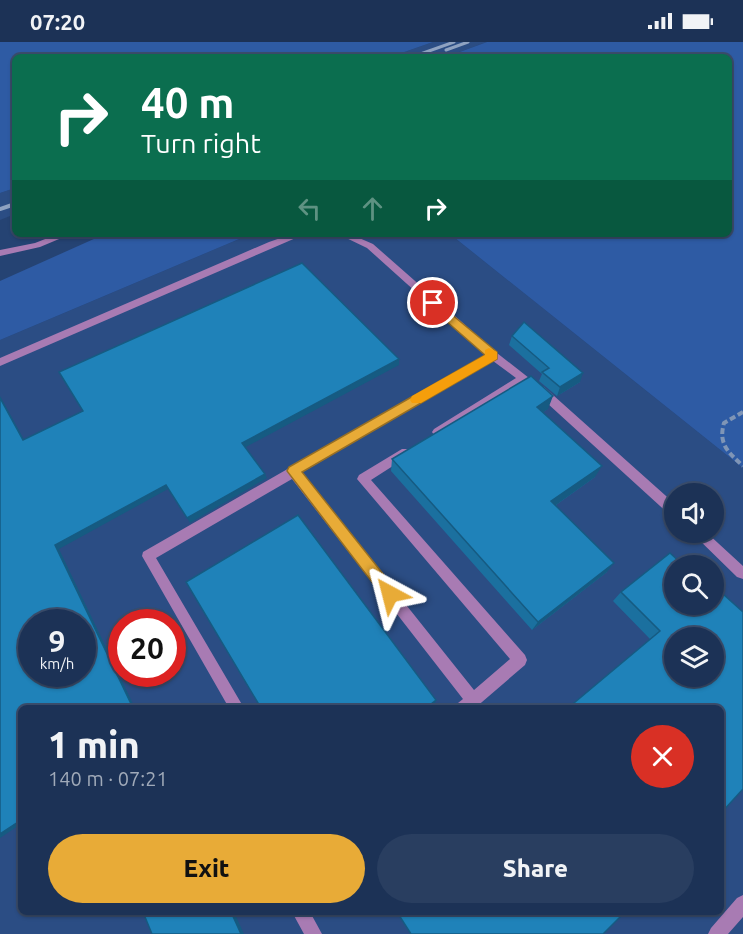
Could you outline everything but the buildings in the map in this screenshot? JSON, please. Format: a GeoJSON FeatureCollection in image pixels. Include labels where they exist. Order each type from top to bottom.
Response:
{"type":"FeatureCollection","features":[{"type":"Feature","properties":{"kind":"lane"},"geometry":{"type":"LineString","coordinates":[[0,253],[37,245],[60,237]]}},
{"type":"Feature","properties":{"kind":"lane"},"geometry":{"type":"LineString","coordinates":[[0,362],[292,237]]}},
{"type":"Feature","properties":{"kind":"lane"},"geometry":{"type":"LineString","coordinates":[[351,237],[369,246],[493,356],[524,378],[664,502]]}},
{"type":"Feature","properties":{"kind":"lane"},"geometry":{"type":"LineString","coordinates":[[235,705],[148,556],[493,356]]}},
{"type":"Feature","properties":{"kind":"lane"},"geometry":{"type":"LineString","coordinates":[[293,471],[468,704],[520,660],[363,479],[524,378]]}},
{"type":"Feature","properties":{"kind":"lane"},"geometry":{"type":"LineString","coordinates":[[709,543],[742,573]]}},
{"type":"Feature","properties":{"kind":"lane"},"geometry":{"type":"LineString","coordinates":[[717,934],[743,904]]}},
{"type":"Feature","properties":{"kind":"lane"},"geometry":{"type":"LineString","coordinates":[[303,915],[313,934]]}},
{"type":"Feature","properties":{"kind":"path"},"geometry":{"type":"LineString","coordinates":[[743,412],[724,423],[720,435],[722,447],[743,466]]}},
{"type":"Feature","properties":{"kind":"shaded area"},"geometry":{"type":"Polygon","coordinates":[[[0,42],[433,42],[399,54],[12,54],[12,189],[0,193],[0,42]]]}},
{"type":"Feature","properties":{"kind":"shaded area"},"geometry":{"type":"Polygon","coordinates":[[[433,42],[487,42],[454,54],[399,54],[433,42]]]}},
{"type":"Feature","properties":{"kind":"shaded area"},"geometry":{"type":"Polygon","coordinates":[[[487,42],[743,42],[743,468],[454,237],[732,237],[732,54],[454,54],[487,42]]]}},
{"type":"Feature","properties":{"kind":"shaded area"},"geometry":{"type":"Polygon","coordinates":[[[12,189],[12,215],[0,220],[0,193],[12,189]]]}},
{"type":"Feature","properties":{"kind":"shaded area"},"geometry":{"type":"Polygon","coordinates":[[[98,237],[244,237],[0,340],[0,281],[98,237]]]}},
{"type":"Feature","properties":{"kind":"shaded area"},"geometry":{"type":"Polygon","coordinates":[[[244,237],[454,237],[743,468],[743,934],[0,934],[0,340],[244,237]]]}},
{"type":"Feature","properties":{"kind":"railway"},"geometry":{"type":"LineString","coordinates":[[420,54],[454,42]]}},
{"type":"Feature","properties":{"kind":"railway"},"geometry":{"type":"LineString","coordinates":[[446,50],[468,42]]}},
{"type":"Feature","properties":{"kind":"railway"},"geometry":{"type":"LineString","coordinates":[[0,209],[12,205]]}},
{"type":"Feature","properties":{"kind":"slow traffic"},"geometry":{"type":"LineString","coordinates":[[416,400],[493,356],[489,353]]}},
{"type":"Feature","properties":{"kind":"route"},"geometry":{"type":"LineString","coordinates":[[390,594],[293,471],[493,356],[433,303]]}}]}
